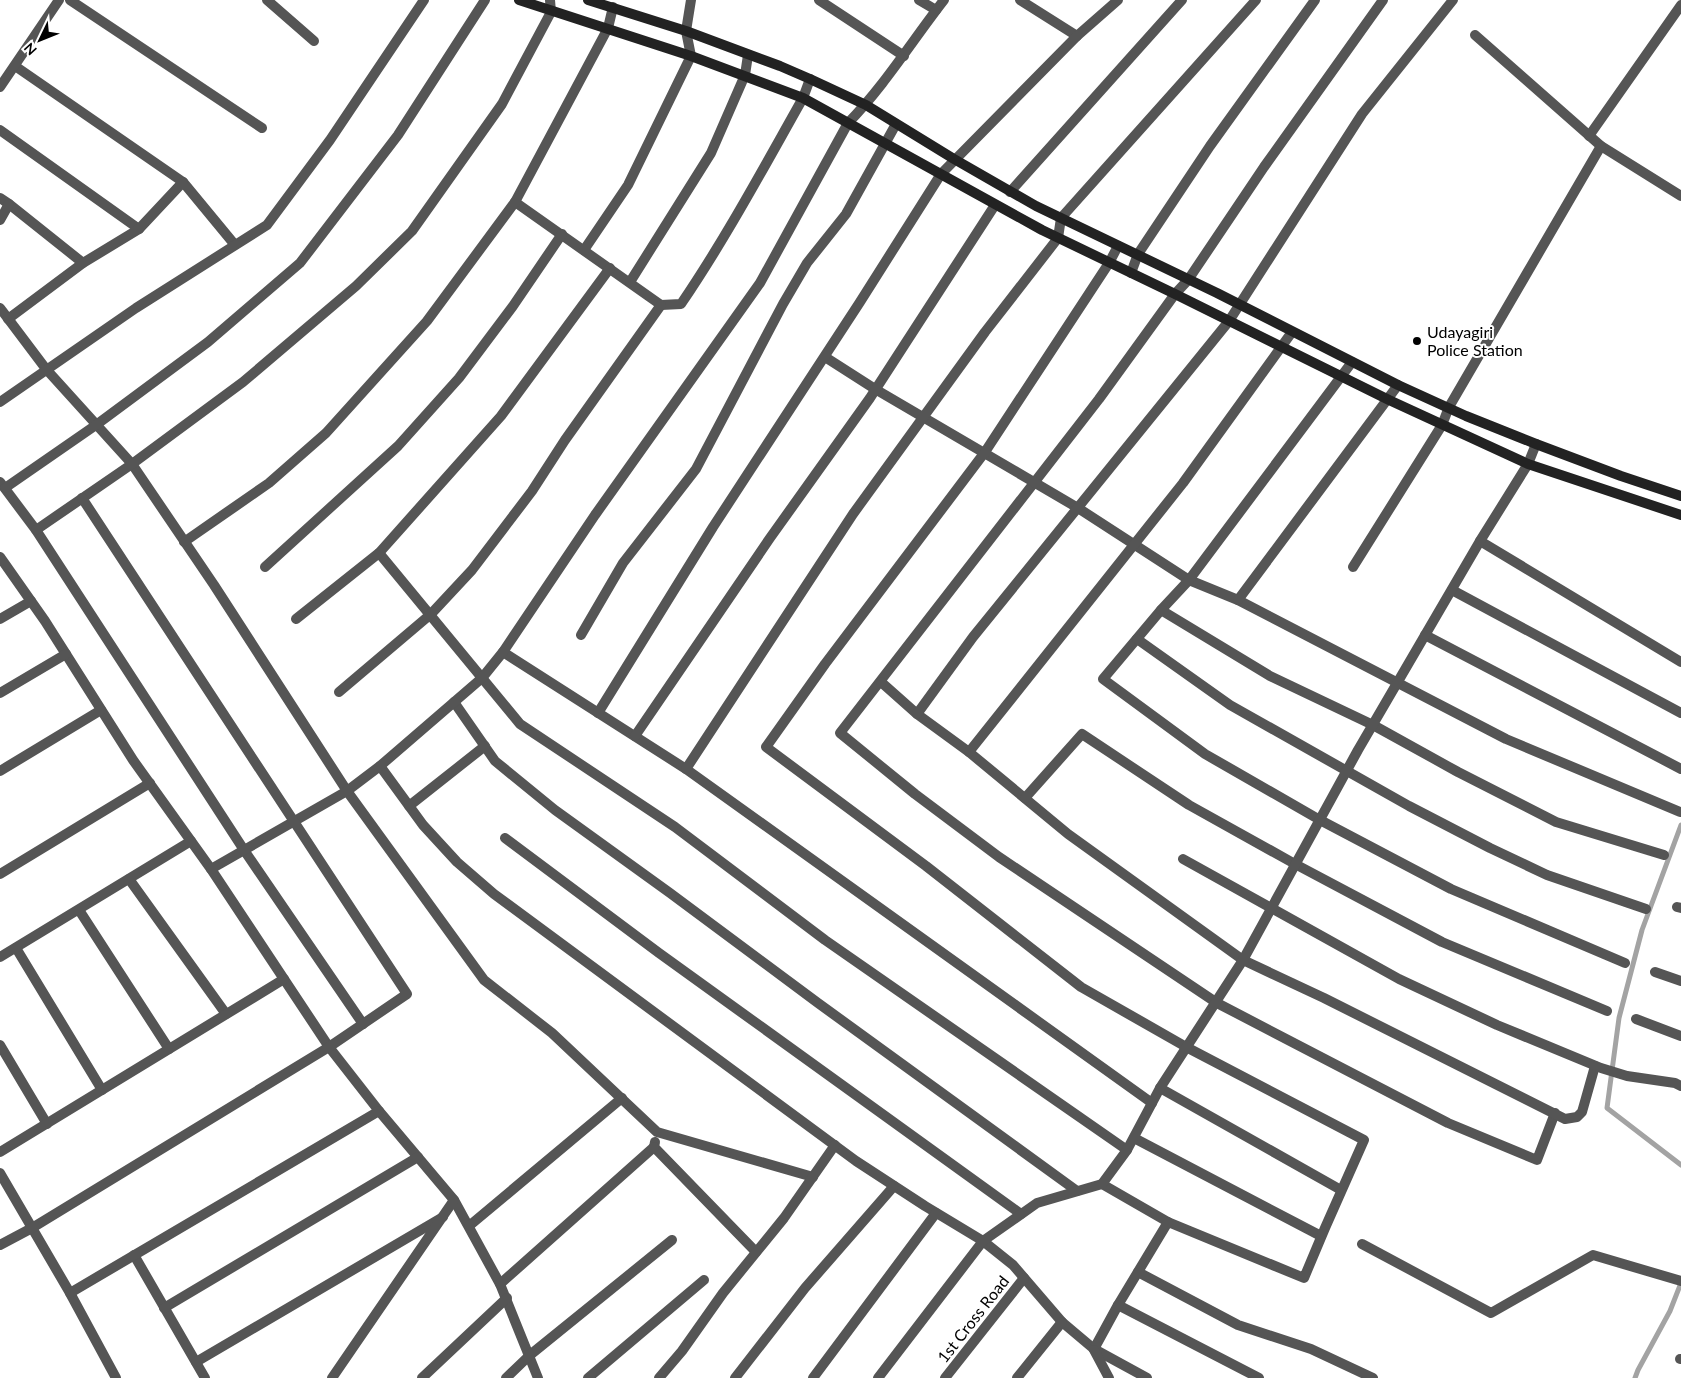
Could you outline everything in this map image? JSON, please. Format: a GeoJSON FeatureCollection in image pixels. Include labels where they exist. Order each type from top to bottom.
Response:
{"type":"FeatureCollection","features":[{"type":"Feature","properties":{"kind":"main road"},"geometry":{"type":"LineString","coordinates":[[519,0],[551,12],[608,28],[691,56],[803,98],[1058,238],[1389,400],[1528,464],[1681,515]]}},
{"type":"Feature","properties":{"kind":"main road"},"geometry":{"type":"LineString","coordinates":[[588,0],[686,31],[810,79],[866,105],[1010,192],[1398,385],[1466,416],[1536,444],[1681,496]]}},
{"type":"Feature","properties":{"kind":"street"},"geometry":{"type":"LineString","coordinates":[[0,87],[59,0]]}},
{"type":"Feature","properties":{"kind":"street"},"geometry":{"type":"LineString","coordinates":[[70,0],[262,128]]}},
{"type":"Feature","properties":{"kind":"street"},"geometry":{"type":"LineString","coordinates":[[267,0],[314,41]]}},
{"type":"Feature","properties":{"kind":"street"},"geometry":{"type":"LineString","coordinates":[[0,402],[136,308],[267,225],[330,140],[424,0]]}},
{"type":"Feature","properties":{"kind":"street"},"geometry":{"type":"LineString","coordinates":[[363,1024],[244,850],[36,530],[2,485],[96,424],[208,342],[300,263],[398,135],[485,0]]}},
{"type":"Feature","properties":{"kind":"street"},"geometry":{"type":"LineString","coordinates":[[36,530],[132,464],[243,382],[356,286],[412,231],[502,104],[551,12],[550,0]]}},
{"type":"Feature","properties":{"kind":"street"},"geometry":{"type":"LineString","coordinates":[[584,250],[628,185],[691,56],[686,31],[692,0]]}},
{"type":"Feature","properties":{"kind":"street"},"geometry":{"type":"LineString","coordinates":[[820,0],[904,56]]}},
{"type":"Feature","properties":{"kind":"street"},"geometry":{"type":"LineString","coordinates":[[919,0],[936,10]]}},
{"type":"Feature","properties":{"kind":"street"},"geometry":{"type":"LineString","coordinates":[[211,870],[347,791],[380,766],[482,678],[503,652],[595,515],[760,283],[848,123],[866,105],[944,0]]}},
{"type":"Feature","properties":{"kind":"street"},"geometry":{"type":"LineString","coordinates":[[1020,0],[1077,36]]}},
{"type":"Feature","properties":{"kind":"street"},"geometry":{"type":"LineString","coordinates":[[598,713],[712,527],[825,357],[941,174],[1077,36],[1118,0]]}},
{"type":"Feature","properties":{"kind":"street"},"geometry":{"type":"LineString","coordinates":[[1010,192],[1182,0]]}},
{"type":"Feature","properties":{"kind":"street"},"geometry":{"type":"LineString","coordinates":[[686,769],[852,514],[985,332],[1058,238],[1061,218],[1256,0]]}},
{"type":"Feature","properties":{"kind":"street"},"geometry":{"type":"LineString","coordinates":[[1131,273],[1138,254],[1210,146],[1315,0]]}},
{"type":"Feature","properties":{"kind":"street"},"geometry":{"type":"LineString","coordinates":[[1383,0],[1264,167],[1188,280],[1175,294],[1099,398],[840,733],[915,794],[999,857],[1216,1003],[1448,1123],[1536,1160],[1555,1113]]}},
{"type":"Feature","properties":{"kind":"street"},"geometry":{"type":"LineString","coordinates":[[917,714],[974,637],[1229,321],[1362,114],[1453,0]]}},
{"type":"Feature","properties":{"kind":"street"},"geometry":{"type":"LineString","coordinates":[[1589,136],[1681,5]]}},
{"type":"Feature","properties":{"kind":"street"},"geometry":{"type":"LineString","coordinates":[[184,542],[269,483],[326,433],[426,321],[515,202],[608,28],[613,7]]}},
{"type":"Feature","properties":{"kind":"street"},"geometry":{"type":"LineString","coordinates":[[1475,35],[1601,146],[1681,196]]}},
{"type":"Feature","properties":{"kind":"street"},"geometry":{"type":"LineString","coordinates":[[630,282],[712,153],[744,75],[748,55]]}},
{"type":"Feature","properties":{"kind":"street"},"geometry":{"type":"LineString","coordinates":[[15,66],[183,182],[235,245]]}},
{"type":"Feature","properties":{"kind":"street"},"geometry":{"type":"LineString","coordinates":[[515,202],[661,305],[681,304],[736,215],[803,98],[810,79]]}},
{"type":"Feature","properties":{"kind":"street"},"geometry":{"type":"LineString","coordinates":[[581,635],[623,564],[696,469],[783,304],[807,263],[846,214],[896,124]]}},
{"type":"Feature","properties":{"kind":"street"},"geometry":{"type":"LineString","coordinates":[[0,130],[139,229]]}},
{"type":"Feature","properties":{"kind":"street"},"geometry":{"type":"LineString","coordinates":[[1353,568],[1442,425],[1449,407],[1601,146]]}},
{"type":"Feature","properties":{"kind":"street"},"geometry":{"type":"LineString","coordinates":[[8,318],[83,263],[139,229],[183,182]]}},
{"type":"Feature","properties":{"kind":"street"},"geometry":{"type":"LineString","coordinates":[[0,220],[5,201],[83,263]]}},
{"type":"Feature","properties":{"kind":"street"},"geometry":{"type":"LineString","coordinates":[[635,736],[770,538],[876,389],[995,205]]}},
{"type":"Feature","properties":{"kind":"street"},"geometry":{"type":"LineString","coordinates":[[264,566],[398,446],[459,378],[513,306],[562,234]]}},
{"type":"Feature","properties":{"kind":"street"},"geometry":{"type":"LineString","coordinates":[[1102,1184],[1168,1222],[1304,1278],[1364,1140],[1188,1048],[1081,987],[926,866],[766,747],[825,664],[985,452],[1109,263],[1118,246]]}},
{"type":"Feature","properties":{"kind":"street"},"geometry":{"type":"LineString","coordinates":[[296,619],[379,553],[501,416],[610,268]]}},
{"type":"Feature","properties":{"kind":"street"},"geometry":{"type":"LineString","coordinates":[[339,692],[430,614],[472,570],[532,491],[565,440],[661,305]]}},
{"type":"Feature","properties":{"kind":"street"},"geometry":{"type":"LineString","coordinates":[[0,308],[46,369],[132,464],[214,584],[347,791],[484,980],[552,1033],[657,1132],[813,1177]]}},
{"type":"Feature","properties":{"kind":"street"},"geometry":{"type":"LineString","coordinates":[[969,752],[1183,483],[1292,332]]}},
{"type":"Feature","properties":{"kind":"street"},"geometry":{"type":"LineString","coordinates":[[825,357],[923,417],[1035,481],[1189,580],[1238,600],[1506,739],[1680,812]]}},
{"type":"Feature","properties":{"kind":"street"},"geometry":{"type":"LineString","coordinates":[[1352,362],[1189,580],[1103,679],[1205,754],[1320,820],[1451,889],[1625,963]]}},
{"type":"Feature","properties":{"kind":"street"},"geometry":{"type":"LineString","coordinates":[[1238,600],[1389,400],[1398,385]]}},
{"type":"Feature","properties":{"kind":"street"},"geometry":{"type":"LineString","coordinates":[[878,1378],[983,1241],[1037,1203],[1102,1184],[1127,1150],[1160,1088],[1244,960],[1346,772],[1480,541],[1528,464],[1536,444]]}},
{"type":"Feature","properties":{"kind":"street"},"geometry":{"type":"LineString","coordinates":[[0,1244],[32,1228],[329,1047],[408,994],[82,498]]}},
{"type":"Feature","properties":{"kind":"street"},"geometry":{"type":"LineString","coordinates":[[1480,541],[1681,662]]}},
{"type":"Feature","properties":{"kind":"street"},"geometry":{"type":"LineString","coordinates":[[379,553],[520,724],[675,827],[825,940],[1127,1150]]}},
{"type":"Feature","properties":{"kind":"street"},"geometry":{"type":"LineString","coordinates":[[0,557],[329,1047],[378,1111],[454,1200],[507,1298],[538,1378]]}},
{"type":"Feature","properties":{"kind":"street"},"geometry":{"type":"LineString","coordinates":[[1452,590],[1681,714]]}},
{"type":"Feature","properties":{"kind":"street"},"geometry":{"type":"LineString","coordinates":[[0,619],[31,601]]}},
{"type":"Feature","properties":{"kind":"street"},"geometry":{"type":"LineString","coordinates":[[1162,610],[1270,676],[1373,725],[1458,772],[1556,822],[1664,855]]}},
{"type":"Feature","properties":{"kind":"street"},"geometry":{"type":"LineString","coordinates":[[1425,636],[1681,769]]}},
{"type":"Feature","properties":{"kind":"street"},"geometry":{"type":"LineString","coordinates":[[1137,639],[1230,705],[1346,772],[1490,848],[1539,871],[1646,909]]}},
{"type":"Feature","properties":{"kind":"street"},"geometry":{"type":"LineString","coordinates":[[503,652],[686,769],[1152,1103]]}},
{"type":"Feature","properties":{"kind":"street"},"geometry":{"type":"LineString","coordinates":[[0,693],[66,654]]}},
{"type":"Feature","properties":{"kind":"street"},"geometry":{"type":"LineString","coordinates":[[880,682],[917,714],[969,752],[1068,834],[1244,960],[1565,1119],[1577,1117],[1582,1112],[1598,1067]]}},
{"type":"Feature","properties":{"kind":"street"},"geometry":{"type":"LineString","coordinates":[[454,702],[495,760],[556,810],[1077,1191]]}},
{"type":"Feature","properties":{"kind":"street"},"geometry":{"type":"LineString","coordinates":[[0,770],[101,710]]}},
{"type":"Feature","properties":{"kind":"street"},"geometry":{"type":"LineString","coordinates":[[1025,798],[1082,734],[1189,805],[1442,942],[1607,1011]]}},
{"type":"Feature","properties":{"kind":"street"},"geometry":{"type":"LineString","coordinates":[[410,806],[485,746]]}},
{"type":"Feature","properties":{"kind":"street"},"geometry":{"type":"LineString","coordinates":[[380,766],[423,825],[457,862],[494,894],[835,1145],[894,1186],[983,1241],[1013,1265],[1062,1322],[1094,1349],[1147,1378]]}},
{"type":"Feature","properties":{"kind":"street"},"geometry":{"type":"LineString","coordinates":[[0,874],[150,783]]}},
{"type":"Feature","properties":{"kind":"street"},"geometry":{"type":"LineString","coordinates":[[505,838],[659,953],[1021,1214]]}},
{"type":"Feature","properties":{"kind":"street"},"geometry":{"type":"LineString","coordinates":[[0,957],[191,842]]}},
{"type":"Feature","properties":{"kind":"street"},"geometry":{"type":"LineString","coordinates":[[1183,859],[1399,979],[1496,1026],[1598,1067],[1627,1076],[1675,1083],[1681,1086]]}},
{"type":"Feature","properties":{"kind":"street"},"geometry":{"type":"LineString","coordinates":[[129,879],[226,1014]]}},
{"type":"Feature","properties":{"kind":"street"},"geometry":{"type":"LineString","coordinates":[[78,910],[169,1049]]}},
{"type":"Feature","properties":{"kind":"street"},"geometry":{"type":"LineString","coordinates":[[16,948],[102,1090]]}},
{"type":"Feature","properties":{"kind":"street"},"geometry":{"type":"LineString","coordinates":[[1655,972],[1681,981]]}},
{"type":"Feature","properties":{"kind":"street"},"geometry":{"type":"LineString","coordinates":[[0,1152],[284,979]]}},
{"type":"Feature","properties":{"kind":"street"},"geometry":{"type":"LineString","coordinates":[[1636,1019],[1681,1036]]}},
{"type":"Feature","properties":{"kind":"street"},"geometry":{"type":"LineString","coordinates":[[0,1044],[47,1124]]}},
{"type":"Feature","properties":{"kind":"street"},"geometry":{"type":"LineString","coordinates":[[1160,1088],[1341,1190]]}},
{"type":"Feature","properties":{"kind":"street"},"geometry":{"type":"LineString","coordinates":[[469,1226],[622,1098]]}},
{"type":"Feature","properties":{"kind":"street"},"geometry":{"type":"LineString","coordinates":[[70,1293],[378,1111]]}},
{"type":"Feature","properties":{"kind":"street"},"geometry":{"type":"LineString","coordinates":[[500,1284],[654,1147],[657,1132]]}},
{"type":"Feature","properties":{"kind":"street"},"geometry":{"type":"LineString","coordinates":[[1134,1138],[1321,1236]]}},
{"type":"Feature","properties":{"kind":"street"},"geometry":{"type":"LineString","coordinates":[[659,1378],[682,1351],[723,1293],[784,1218],[835,1145]]}},
{"type":"Feature","properties":{"kind":"street"},"geometry":{"type":"LineString","coordinates":[[654,1147],[756,1252]]}},
{"type":"Feature","properties":{"kind":"street"},"geometry":{"type":"LineString","coordinates":[[164,1308],[418,1157]]}},
{"type":"Feature","properties":{"kind":"street"},"geometry":{"type":"LineString","coordinates":[[0,1173],[70,1293],[116,1378]]}},
{"type":"Feature","properties":{"kind":"street"},"geometry":{"type":"LineString","coordinates":[[735,1378],[805,1288],[894,1186]]}},
{"type":"Feature","properties":{"kind":"street"},"geometry":{"type":"LineString","coordinates":[[332,1378],[454,1200]]}},
{"type":"Feature","properties":{"kind":"street"},"geometry":{"type":"LineString","coordinates":[[813,1378],[936,1213]]}},
{"type":"Feature","properties":{"kind":"street"},"geometry":{"type":"LineString","coordinates":[[196,1362],[443,1217]]}},
{"type":"Feature","properties":{"kind":"street"},"geometry":{"type":"LineString","coordinates":[[1094,1349],[1168,1222]]}},
{"type":"Feature","properties":{"kind":"street"},"geometry":{"type":"LineString","coordinates":[[506,1378],[530,1355],[672,1240]]}},
{"type":"Feature","properties":{"kind":"street"},"geometry":{"type":"LineString","coordinates":[[1362,1244],[1491,1313],[1593,1254],[1681,1281]]}},
{"type":"Feature","properties":{"kind":"street"},"geometry":{"type":"LineString","coordinates":[[134,1255],[205,1378]]}},
{"type":"Feature","properties":{"kind":"street"},"geometry":{"type":"LineString","coordinates":[[1138,1272],[1238,1325],[1311,1349],[1373,1378]]}},
{"type":"Feature","properties":{"kind":"street","name":"1st Cross Road"},"geometry":{"type":"LineString","coordinates":[[945,1378],[1024,1278]]}},
{"type":"Feature","properties":{"kind":"street"},"geometry":{"type":"LineString","coordinates":[[588,1378],[704,1280]]}},
{"type":"Feature","properties":{"kind":"street"},"geometry":{"type":"LineString","coordinates":[[422,1378],[507,1298]]}},
{"type":"Feature","properties":{"kind":"street"},"geometry":{"type":"LineString","coordinates":[[1118,1305],[1259,1378]]}},
{"type":"Feature","properties":{"kind":"street"},"geometry":{"type":"LineString","coordinates":[[1017,1378],[1062,1322]]}},
{"type":"Feature","properties":{"kind":"street"},"geometry":{"type":"LineString","coordinates":[[1094,1349],[1109,1378]]}},
{"type":"Feature","properties":{"kind":"waterway"},"geometry":{"type":"LineString","coordinates":[[1681,825],[1642,930],[1619,1018],[1607,1108],[1681,1165]]}},
{"type":"Feature","properties":{"kind":"waterway"},"geometry":{"type":"LineString","coordinates":[[1635,1378],[1670,1311],[1681,1283]]}},
{"type":"Feature","properties":{"kind":"place","name":"Udayagiri Police Station"},"geometry":{"type":"Point","coordinates":[1417,341]}}]}
